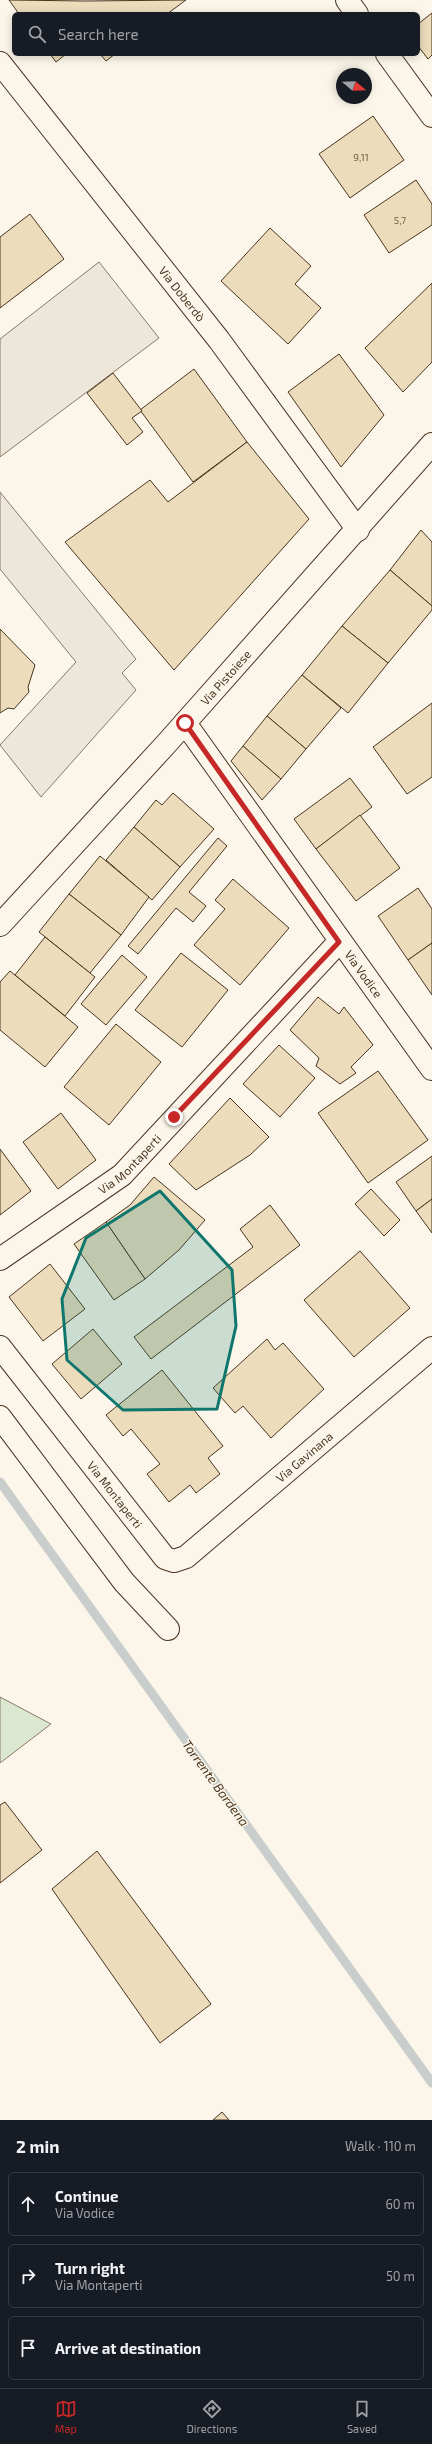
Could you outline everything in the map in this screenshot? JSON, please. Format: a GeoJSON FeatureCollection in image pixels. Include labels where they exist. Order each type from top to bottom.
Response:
{"type":"FeatureCollection","features":[{"type":"Feature","properties":{"kind":"street"},"geometry":{"type":"LineString","coordinates":[[347,0],[356,12]]}},
{"type":"Feature","properties":{"kind":"street"},"geometry":{"type":"LineString","coordinates":[[388,56],[432,116]]}},
{"type":"Feature","properties":{"kind":"street","name":"Via Doberdò"},"geometry":{"type":"LineString","coordinates":[[0,63],[220,340],[358,530]]}},
{"type":"Feature","properties":{"kind":"street","name":"Via Pistoiese"},"geometry":{"type":"LineString","coordinates":[[0,925],[185,723],[358,530],[432,444]]}},
{"type":"Feature","properties":{"kind":"street","name":"Via Vodice"},"geometry":{"type":"LineString","coordinates":[[185,723],[339,942],[432,1069]]}},
{"type":"Feature","properties":{"kind":"street","name":"Via Montaperti"},"geometry":{"type":"LineString","coordinates":[[0,1259],[122,1175],[339,942]]}},
{"type":"Feature","properties":{"kind":"street","name":"Via Montaperti"},"geometry":{"type":"LineString","coordinates":[[0,1347],[165,1558],[174,1561]]}},
{"type":"Feature","properties":{"kind":"street","name":"Via Gavinana"},"geometry":{"type":"LineString","coordinates":[[174,1561],[186,1557],[432,1348]]}},
{"type":"Feature","properties":{"kind":"street"},"geometry":{"type":"LineString","coordinates":[[0,1417],[124,1582],[168,1630]]}},
{"type":"Feature","properties":{"kind":"highlighted area"},"geometry":{"type":"Polygon","coordinates":[[[160,1191],[232,1270],[236,1326],[217,1409],[123,1410],[67,1360],[62,1299],[86,1238],[160,1191]]]}},
{"type":"Feature","properties":{"kind":"green space"},"geometry":{"type":"Polygon","coordinates":[[[0,1697],[51,1724],[0,1763],[0,1697]]]}},
{"type":"Feature","properties":{"kind":"shaded area"},"geometry":{"type":"Polygon","coordinates":[[[99,262],[159,338],[0,457],[0,339],[99,262]]]}},
{"type":"Feature","properties":{"kind":"shaded area"},"geometry":{"type":"Polygon","coordinates":[[[0,492],[136,659],[122,673],[136,690],[41,797],[0,745],[76,662],[0,569],[0,492]]]}},
{"type":"Feature","properties":{"kind":"building"},"geometry":{"type":"Polygon","coordinates":[[[9,0],[186,0],[170,12],[18,12],[9,0]]]}},
{"type":"Feature","properties":{"kind":"building"},"geometry":{"type":"Polygon","coordinates":[[[432,13],[432,55],[428,59],[420,49],[420,22],[432,13]]]}},
{"type":"Feature","properties":{"kind":"building"},"geometry":{"type":"Polygon","coordinates":[[[52,56],[64,56],[56,62],[52,56]]]}},
{"type":"Feature","properties":{"kind":"building"},"geometry":{"type":"Polygon","coordinates":[[[102,56],[112,56],[106,61],[102,56]]]}},
{"type":"Feature","properties":{"kind":"building"},"geometry":{"type":"Polygon","coordinates":[[[373,116],[404,160],[350,198],[319,154],[373,116]]]}},
{"type":"Feature","properties":{"kind":"building"},"geometry":{"type":"Polygon","coordinates":[[[416,180],[432,204],[432,225],[389,253],[364,215],[416,180]]]}},
{"type":"Feature","properties":{"kind":"building"},"geometry":{"type":"Polygon","coordinates":[[[30,214],[64,259],[0,308],[0,237],[30,214]]]}},
{"type":"Feature","properties":{"kind":"building"},"geometry":{"type":"Polygon","coordinates":[[[270,228],[311,266],[295,284],[321,308],[288,344],[221,281],[270,228]]]}},
{"type":"Feature","properties":{"kind":"building"},"geometry":{"type":"Polygon","coordinates":[[[432,283],[432,362],[403,392],[365,348],[432,283]]]}},
{"type":"Feature","properties":{"kind":"building"},"geometry":{"type":"Polygon","coordinates":[[[339,354],[384,415],[341,467],[288,392],[339,354]]]}},
{"type":"Feature","properties":{"kind":"building"},"geometry":{"type":"Polygon","coordinates":[[[194,369],[247,442],[193,482],[140,410],[194,369]]]}},
{"type":"Feature","properties":{"kind":"building"},"geometry":{"type":"Polygon","coordinates":[[[113,373],[142,411],[132,418],[143,432],[127,445],[87,393],[113,373]]]}},
{"type":"Feature","properties":{"kind":"building"},"geometry":{"type":"Polygon","coordinates":[[[247,442],[309,519],[174,670],[65,542],[150,480],[168,502],[247,442]]]}},
{"type":"Feature","properties":{"kind":"building"},"geometry":{"type":"Polygon","coordinates":[[[421,530],[432,542],[432,606],[390,570],[421,530]]]}},
{"type":"Feature","properties":{"kind":"building"},"geometry":{"type":"Polygon","coordinates":[[[390,570],[432,606],[432,610],[388,663],[342,626],[390,570]]]}},
{"type":"Feature","properties":{"kind":"building"},"geometry":{"type":"Polygon","coordinates":[[[342,626],[388,663],[348,713],[302,675],[342,626]]]}},
{"type":"Feature","properties":{"kind":"building"},"geometry":{"type":"Polygon","coordinates":[[[0,629],[35,665],[28,687],[29,692],[14,709],[8,708],[0,713],[0,629]]]}},
{"type":"Feature","properties":{"kind":"building"},"geometry":{"type":"Polygon","coordinates":[[[302,675],[341,708],[306,749],[267,716],[302,675]]]}},
{"type":"Feature","properties":{"kind":"building"},"geometry":{"type":"Polygon","coordinates":[[[432,703],[432,777],[407,794],[373,747],[432,703]]]}},
{"type":"Feature","properties":{"kind":"building"},"geometry":{"type":"Polygon","coordinates":[[[267,716],[306,749],[281,779],[243,746],[267,716]]]}},
{"type":"Feature","properties":{"kind":"building"},"geometry":{"type":"Polygon","coordinates":[[[243,746],[281,779],[262,800],[231,761],[243,746]]]}},
{"type":"Feature","properties":{"kind":"building"},"geometry":{"type":"Polygon","coordinates":[[[350,778],[372,807],[316,849],[294,819],[350,778]]]}},
{"type":"Feature","properties":{"kind":"building"},"geometry":{"type":"Polygon","coordinates":[[[173,793],[214,829],[180,867],[134,827],[156,800],[162,805],[173,793]]]}},
{"type":"Feature","properties":{"kind":"building"},"geometry":{"type":"Polygon","coordinates":[[[360,815],[400,868],[356,901],[316,849],[360,815]]]}},
{"type":"Feature","properties":{"kind":"building"},"geometry":{"type":"Polygon","coordinates":[[[134,827],[180,867],[152,900],[106,860],[134,827]]]}},
{"type":"Feature","properties":{"kind":"building"},"geometry":{"type":"Polygon","coordinates":[[[218,838],[227,846],[189,892],[206,906],[193,922],[176,908],[138,954],[128,946],[218,838]]]}},
{"type":"Feature","properties":{"kind":"building"},"geometry":{"type":"Polygon","coordinates":[[[100,856],[149,897],[121,935],[69,894],[100,856]]]}},
{"type":"Feature","properties":{"kind":"building"},"geometry":{"type":"Polygon","coordinates":[[[233,879],[289,928],[240,985],[194,945],[225,909],[215,900],[233,879]]]}},
{"type":"Feature","properties":{"kind":"building"},"geometry":{"type":"Polygon","coordinates":[[[418,888],[432,909],[432,943],[408,960],[378,916],[418,888]]]}},
{"type":"Feature","properties":{"kind":"building"},"geometry":{"type":"Polygon","coordinates":[[[69,894],[121,935],[90,973],[39,932],[69,894]]]}},
{"type":"Feature","properties":{"kind":"building"},"geometry":{"type":"Polygon","coordinates":[[[45,937],[95,977],[65,1016],[15,975],[45,937]]]}},
{"type":"Feature","properties":{"kind":"building"},"geometry":{"type":"Polygon","coordinates":[[[432,943],[432,995],[408,960],[432,943]]]}},
{"type":"Feature","properties":{"kind":"building"},"geometry":{"type":"Polygon","coordinates":[[[181,953],[228,990],[182,1047],[135,1010],[181,953]]]}},
{"type":"Feature","properties":{"kind":"building"},"geometry":{"type":"Polygon","coordinates":[[[122,955],[147,977],[106,1025],[81,1004],[122,955]]]}},
{"type":"Feature","properties":{"kind":"building"},"geometry":{"type":"Polygon","coordinates":[[[10,971],[78,1027],[45,1067],[0,1030],[0,982],[10,971]]]}},
{"type":"Feature","properties":{"kind":"building"},"geometry":{"type":"Polygon","coordinates":[[[318,997],[339,1014],[344,1007],[373,1045],[351,1067],[356,1073],[340,1084],[316,1066],[319,1058],[290,1030],[318,997]]]}},
{"type":"Feature","properties":{"kind":"building"},"geometry":{"type":"Polygon","coordinates":[[[116,1024],[161,1062],[109,1125],[64,1087],[116,1024]]]}},
{"type":"Feature","properties":{"kind":"building"},"geometry":{"type":"Polygon","coordinates":[[[279,1045],[315,1078],[280,1117],[243,1084],[279,1045]]]}},
{"type":"Feature","properties":{"kind":"building"},"geometry":{"type":"Polygon","coordinates":[[[378,1071],[428,1140],[368,1183],[318,1113],[378,1071]]]}},
{"type":"Feature","properties":{"kind":"building"},"geometry":{"type":"Polygon","coordinates":[[[230,1098],[269,1137],[250,1155],[196,1190],[169,1164],[230,1098]]]}},
{"type":"Feature","properties":{"kind":"building"},"geometry":{"type":"Polygon","coordinates":[[[61,1113],[96,1160],[58,1189],[23,1142],[61,1113]]]}},
{"type":"Feature","properties":{"kind":"building"},"geometry":{"type":"Polygon","coordinates":[[[0,1149],[31,1191],[0,1215],[0,1149]]]}},
{"type":"Feature","properties":{"kind":"building"},"geometry":{"type":"Polygon","coordinates":[[[432,1156],[432,1199],[416,1211],[396,1182],[432,1156]]]}},
{"type":"Feature","properties":{"kind":"building"},"geometry":{"type":"Polygon","coordinates":[[[154,1177],[205,1220],[179,1250],[145,1279],[106,1222],[130,1205],[154,1177]]]}},
{"type":"Feature","properties":{"kind":"building"},"geometry":{"type":"Polygon","coordinates":[[[371,1189],[400,1220],[384,1236],[355,1204],[371,1189]]]}},
{"type":"Feature","properties":{"kind":"building"},"geometry":{"type":"Polygon","coordinates":[[[432,1199],[432,1233],[416,1211],[432,1199]]]}},
{"type":"Feature","properties":{"kind":"building"},"geometry":{"type":"Polygon","coordinates":[[[270,1205],[300,1245],[151,1359],[134,1337],[253,1247],[240,1229],[270,1205]]]}},
{"type":"Feature","properties":{"kind":"building"},"geometry":{"type":"Polygon","coordinates":[[[106,1222],[145,1279],[114,1300],[74,1244],[106,1222]]]}},
{"type":"Feature","properties":{"kind":"building"},"geometry":{"type":"Polygon","coordinates":[[[360,1251],[410,1308],[354,1357],[304,1300],[360,1251]]]}},
{"type":"Feature","properties":{"kind":"building"},"geometry":{"type":"Polygon","coordinates":[[[50,1264],[85,1309],[43,1341],[9,1297],[50,1264]]]}},
{"type":"Feature","properties":{"kind":"building"},"geometry":{"type":"Polygon","coordinates":[[[93,1329],[122,1364],[81,1399],[52,1364],[93,1329]]]}},
{"type":"Feature","properties":{"kind":"building"},"geometry":{"type":"Polygon","coordinates":[[[267,1339],[275,1350],[283,1343],[324,1389],[271,1438],[243,1406],[235,1413],[213,1388],[267,1339]]]}},
{"type":"Feature","properties":{"kind":"building"},"geometry":{"type":"Polygon","coordinates":[[[162,1370],[223,1446],[208,1458],[220,1474],[196,1493],[190,1485],[169,1502],[147,1474],[160,1464],[131,1429],[123,1436],[106,1415],[162,1370]]]}},
{"type":"Feature","properties":{"kind":"building"},"geometry":{"type":"Polygon","coordinates":[[[5,1802],[42,1850],[0,1883],[0,1805],[5,1802]]]}},
{"type":"Feature","properties":{"kind":"building"},"geometry":{"type":"Polygon","coordinates":[[[97,1851],[211,2004],[160,2043],[52,1889],[97,1851]]]}},
{"type":"Feature","properties":{"kind":"building"},"geometry":{"type":"Polygon","coordinates":[[[222,2112],[229,2120],[213,2120],[222,2112]]]}},
{"type":"Feature","properties":{"kind":"waterway","name":"Torrente Bardena"},"geometry":{"type":"LineString","coordinates":[[0,1482],[432,2083]]}},
{"type":"Feature","properties":{"kind":"route"},"geometry":{"type":"LineString","coordinates":[[174,1117],[339,942],[185,723]]}}]}
